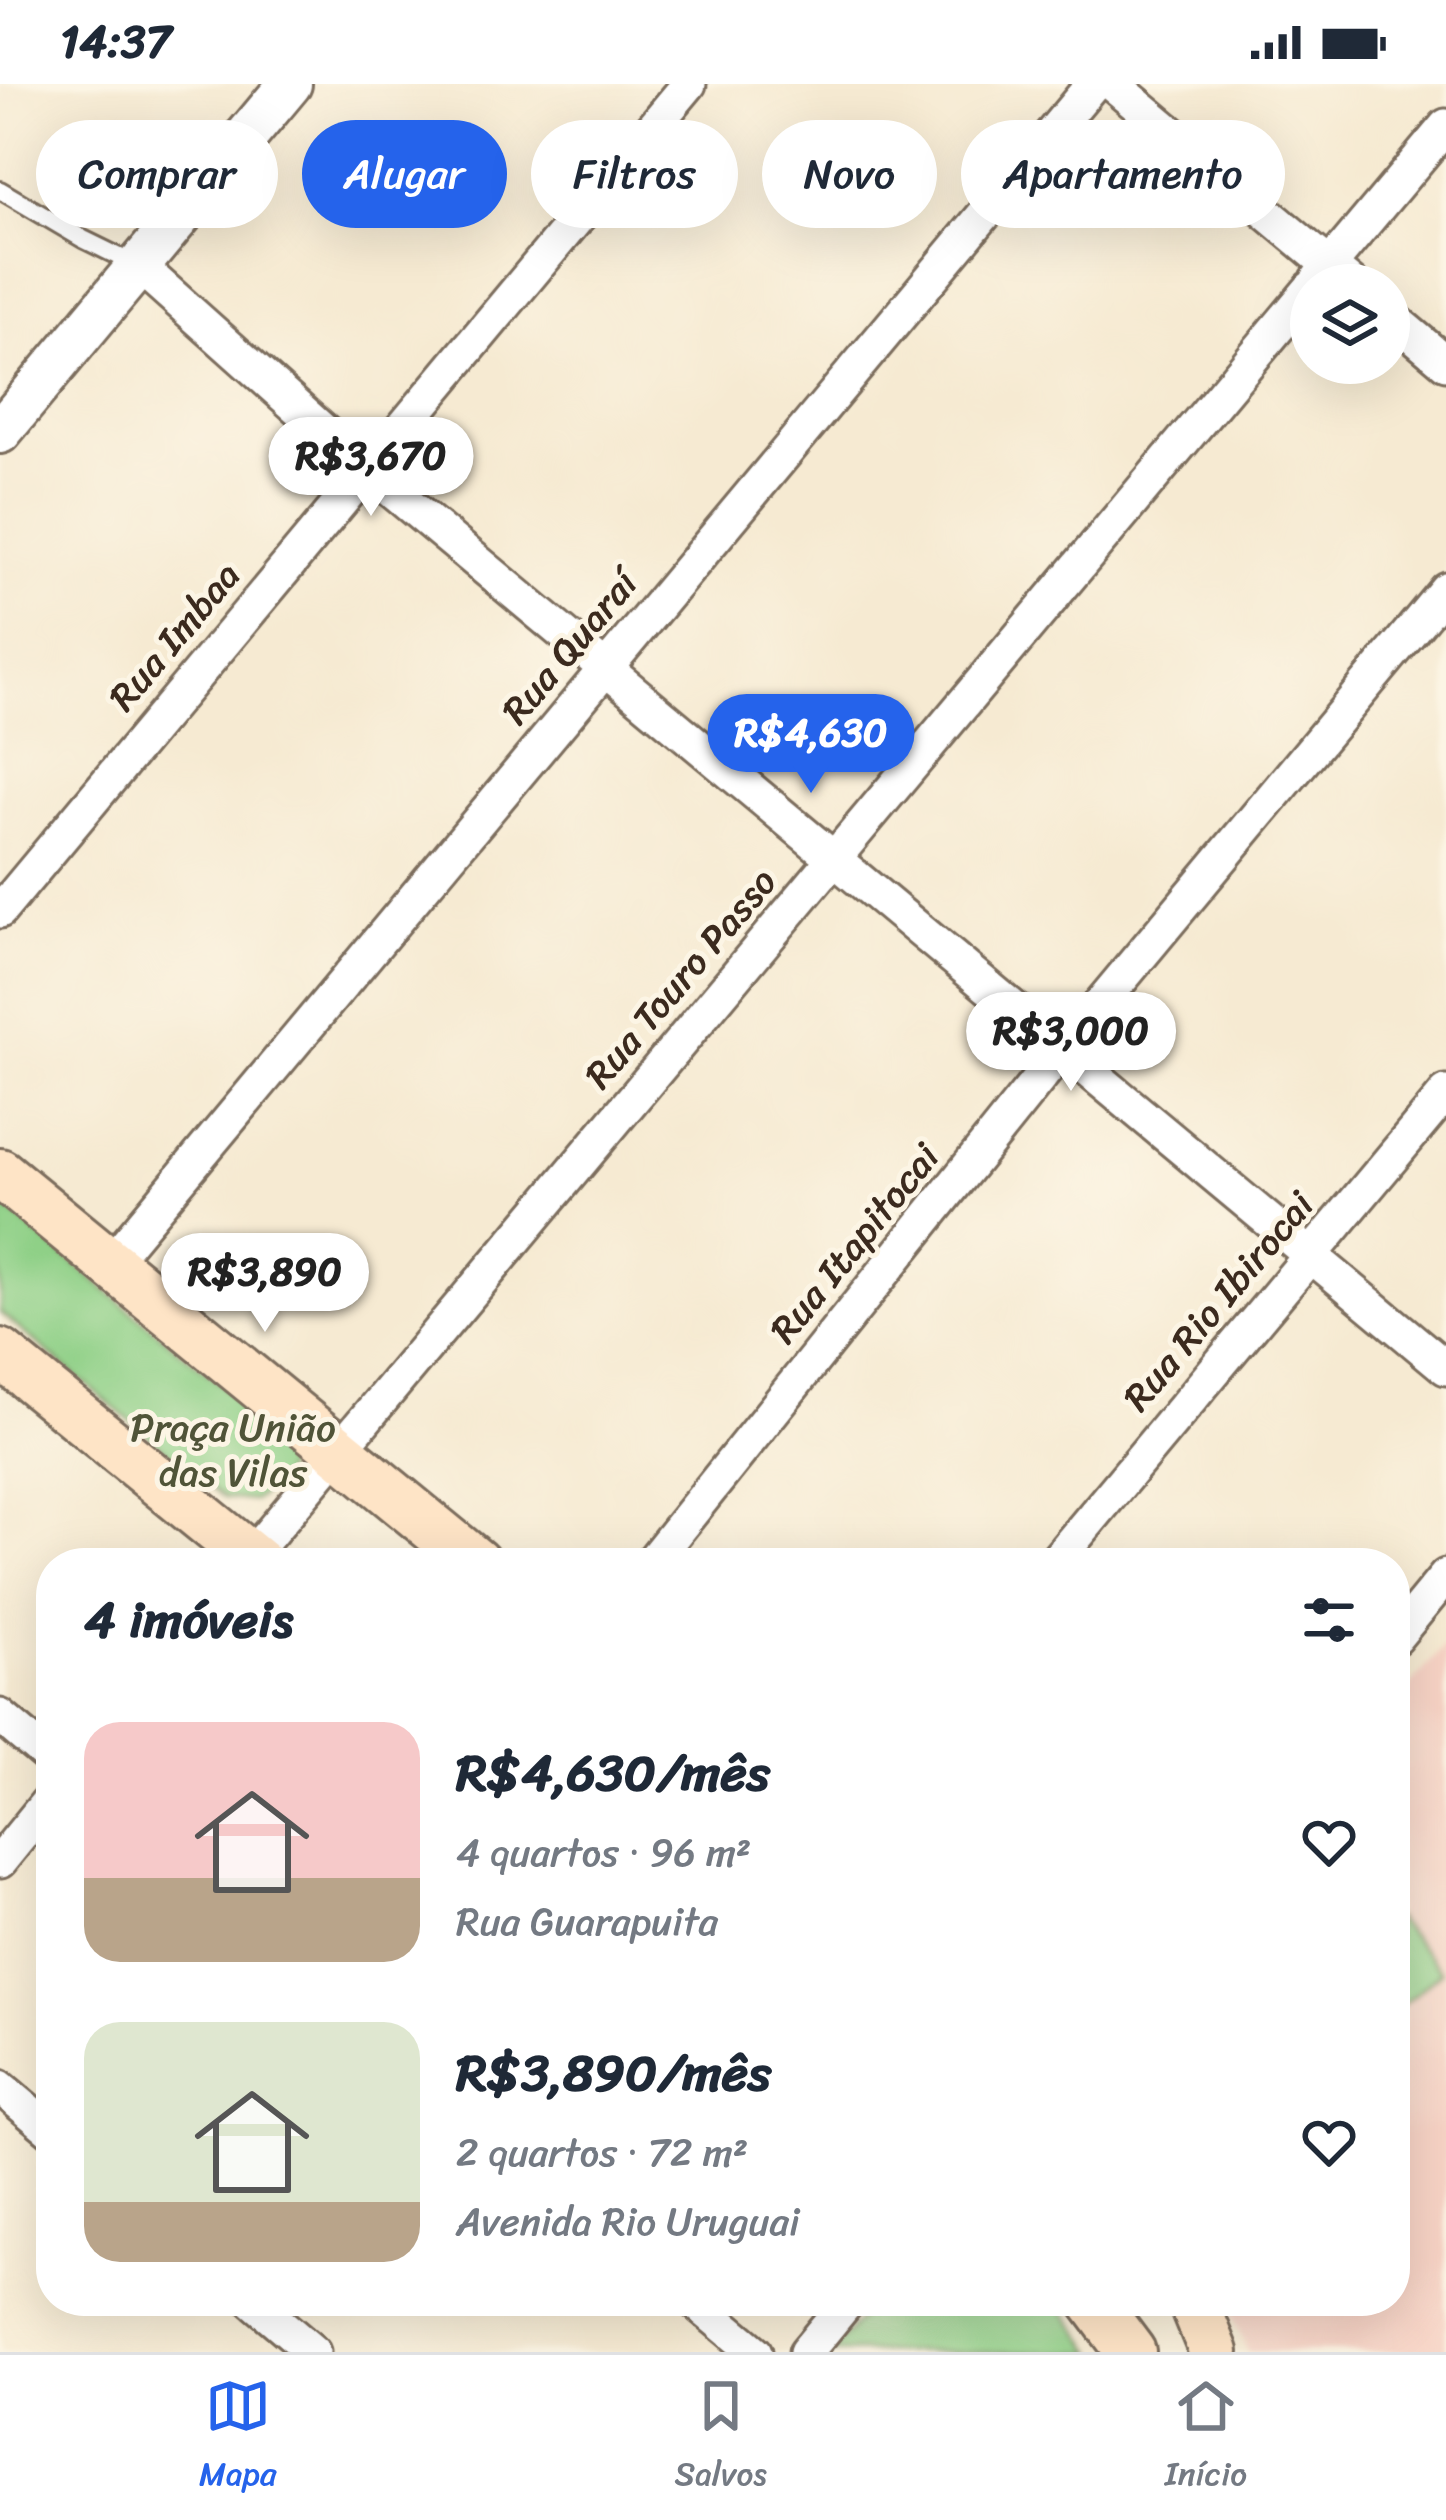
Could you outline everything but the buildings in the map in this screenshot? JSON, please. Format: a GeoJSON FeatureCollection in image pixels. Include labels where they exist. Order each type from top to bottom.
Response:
{"type":"FeatureCollection","features":[{"type":"Feature","properties":{"kind":"main road"},"geometry":{"type":"LineString","coordinates":[[0,1173],[458,1548]]}},
{"type":"Feature","properties":{"kind":"main road"},"geometry":{"type":"LineString","coordinates":[[0,1352],[235,1548]]}},
{"type":"Feature","properties":{"kind":"main road"},"geometry":{"type":"LineString","coordinates":[[1104,2316],[1131,2352]]}},
{"type":"Feature","properties":{"kind":"main road"},"geometry":{"type":"LineString","coordinates":[[1199,2316],[1214,2352]]}},
{"type":"Feature","properties":{"kind":"street"},"geometry":{"type":"LineString","coordinates":[[0,432],[290,84]]}},
{"type":"Feature","properties":{"kind":"street","name":"Rua Imbaa"},"geometry":{"type":"LineString","coordinates":[[0,910],[689,84]]}},
{"type":"Feature","properties":{"kind":"street","name":"Rua Quaraí"},"geometry":{"type":"LineString","coordinates":[[110,1263],[1093,84]]}},
{"type":"Feature","properties":{"kind":"street"},"geometry":{"type":"LineString","coordinates":[[1113,84],[1309,264]]}},
{"type":"Feature","properties":{"kind":"street","name":"Rua Touro Passo"},"geometry":{"type":"LineString","coordinates":[[1340,264],[1446,126]]}},
{"type":"Feature","properties":{"kind":"street"},"geometry":{"type":"LineString","coordinates":[[139,266],[367,470],[1446,1368]]}},
{"type":"Feature","properties":{"kind":"street","name":"Rua Touro Passo"},"geometry":{"type":"LineString","coordinates":[[261,1548],[338,1449],[1290,324]]}},
{"type":"Feature","properties":{"kind":"street"},"geometry":{"type":"LineString","coordinates":[[1410,333],[1446,363]]}},
{"type":"Feature","properties":{"kind":"street","name":"Rua Itapitocai"},"geometry":{"type":"LineString","coordinates":[[663,1548],[1062,1050],[1446,589]]}},
{"type":"Feature","properties":{"kind":"street","name":"Rua Rio Ibirocai"},"geometry":{"type":"LineString","coordinates":[[1067,1548],[1446,1093]]}},
{"type":"Feature","properties":{"kind":"street"},"geometry":{"type":"LineString","coordinates":[[1410,1620],[1446,1576]]}},
{"type":"Feature","properties":{"kind":"street"},"geometry":{"type":"LineString","coordinates":[[0,1716],[36,1746]]}},
{"type":"Feature","properties":{"kind":"street"},"geometry":{"type":"LineString","coordinates":[[0,1861],[36,1817]]}},
{"type":"Feature","properties":{"kind":"street"},"geometry":{"type":"LineString","coordinates":[[0,2086],[36,2117]]}},
{"type":"Feature","properties":{"kind":"street"},"geometry":{"type":"LineString","coordinates":[[271,2316],[313,2352]]}},
{"type":"Feature","properties":{"kind":"street"},"geometry":{"type":"LineString","coordinates":[[712,2316],[754,2352]]}},
{"type":"Feature","properties":{"kind":"street"},"geometry":{"type":"LineString","coordinates":[[806,2352],[836,2316]]}},
{"type":"Feature","properties":{"kind":"lane"},"geometry":{"type":"LineString","coordinates":[[0,190],[82,239],[139,266]]}},
{"type":"Feature","properties":{"kind":"shaded area"},"geometry":{"type":"Polygon","coordinates":[[[1446,1644],[1446,2352],[1248,2352],[1232,2316],[1410,2316],[1410,1686],[1446,1644]]]}},
{"type":"Feature","properties":{"kind":"green space","name":"Praça União das Vilas"},"geometry":{"type":"Polygon","coordinates":[[[0,1203],[285,1437],[285,1468],[277,1481],[253,1501],[223,1498],[0,1313],[0,1203]]]}},
{"type":"Feature","properties":{"kind":"green space"},"geometry":{"type":"Polygon","coordinates":[[[1410,1935],[1441,1971],[1410,1998],[1410,1935]]]}},
{"type":"Feature","properties":{"kind":"green space"},"geometry":{"type":"Polygon","coordinates":[[[862,2316],[1068,2316],[1095,2352],[832,2352],[862,2316]]]}}]}
